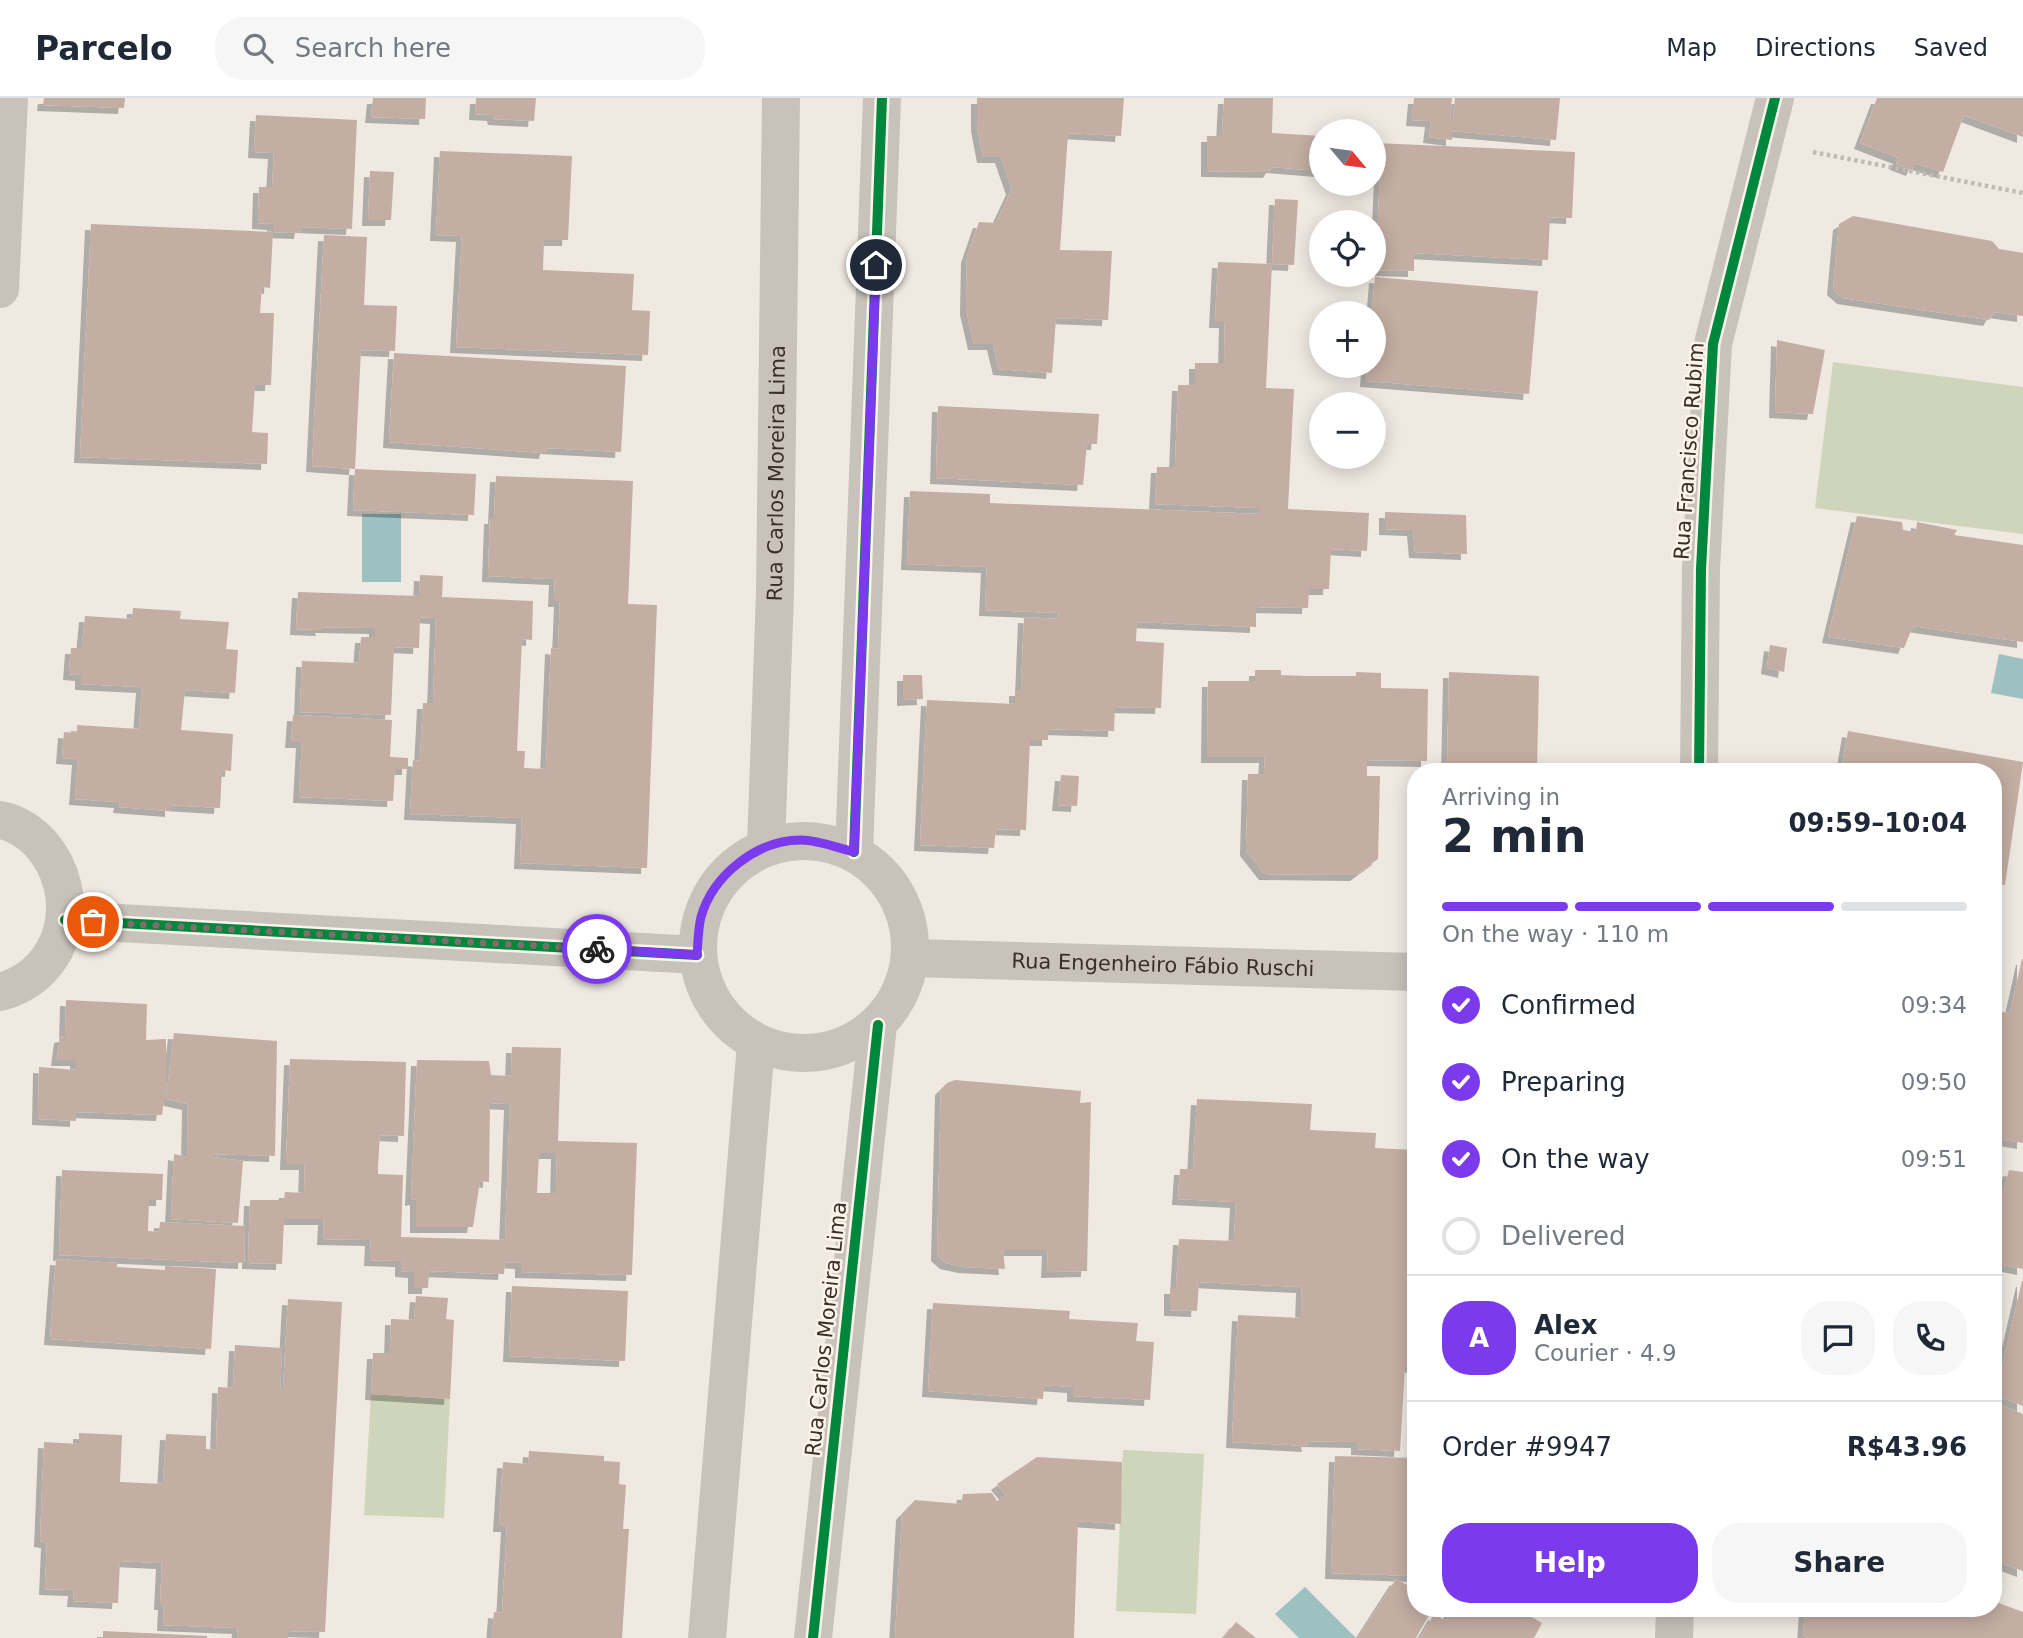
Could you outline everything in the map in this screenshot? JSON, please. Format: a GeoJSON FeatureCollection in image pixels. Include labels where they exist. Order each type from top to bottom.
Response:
{"type":"FeatureCollection","features":[{"type":"Feature","properties":{"kind":"street"},"geometry":{"type":"LineString","coordinates":[[0,289],[9,98]]}},
{"type":"Feature","properties":{"kind":"street","name":"Rua Carlos Moreira Lima"},"geometry":{"type":"LineString","coordinates":[[766,847],[775,592],[781,98]]}},
{"type":"Feature","properties":{"kind":"street"},"geometry":{"type":"LineString","coordinates":[[854,852],[882,98]]}},
{"type":"Feature","properties":{"kind":"street","name":"Rua Francisco Rubim"},"geometry":{"type":"LineString","coordinates":[[1699,763],[1700,569],[1713,344],[1775,98]]}},
{"type":"Feature","properties":{"kind":"street"},"geometry":{"type":"LineString","coordinates":[[0,820],[34,836],[54,859],[65,888],[65,920],[57,948],[39,972],[14,989],[0,992]]}},
{"type":"Feature","properties":{"kind":"street"},"geometry":{"type":"LineString","coordinates":[[802,840],[854,852],[884,874],[904,905],[911,958],[901,994],[878,1025],[835,1050],[798,1055],[756,1044],[727,1022],[706,991],[697,955],[701,917],[717,884],[733,866],[766,847],[802,840]]}},
{"type":"Feature","properties":{"kind":"street"},"geometry":{"type":"LineString","coordinates":[[65,920],[697,955]]}},
{"type":"Feature","properties":{"kind":"street","name":"Rua Engenheiro Fábio Ruschi"},"geometry":{"type":"LineString","coordinates":[[911,958],[1407,972]]}},
{"type":"Feature","properties":{"kind":"street","name":"Rua Carlos Moreira Lima"},"geometry":{"type":"LineString","coordinates":[[813,1638],[878,1025]]}},
{"type":"Feature","properties":{"kind":"street"},"geometry":{"type":"LineString","coordinates":[[707,1638],[756,1044]]}},
{"type":"Feature","properties":{"kind":"street"},"geometry":{"type":"LineString","coordinates":[[1674,1638],[1675,1617]]}},
{"type":"Feature","properties":{"kind":"path"},"geometry":{"type":"LineString","coordinates":[[1764,143],[2023,193]]}},
{"type":"Feature","properties":{"kind":"green space"},"geometry":{"type":"Polygon","coordinates":[[[1833,362],[2023,387],[2023,534],[1815,508],[1833,362]]]}},
{"type":"Feature","properties":{"kind":"green space"},"geometry":{"type":"Polygon","coordinates":[[[371,1394],[450,1399],[444,1518],[364,1515],[371,1394]]]}},
{"type":"Feature","properties":{"kind":"green space"},"geometry":{"type":"Polygon","coordinates":[[[1123,1450],[1204,1454],[1196,1614],[1116,1611],[1123,1450]]]}},
{"type":"Feature","properties":{"kind":"water"},"geometry":{"type":"Polygon","coordinates":[[[362,514],[401,514],[401,582],[362,582],[362,514]]]}},
{"type":"Feature","properties":{"kind":"water"},"geometry":{"type":"Polygon","coordinates":[[[1999,654],[2023,659],[2023,699],[1991,693],[1999,654]]]}},
{"type":"Feature","properties":{"kind":"water"},"geometry":{"type":"Polygon","coordinates":[[[1305,1587],[1356,1638],[1299,1638],[1275,1614],[1305,1587]]]}},
{"type":"Feature","properties":{"kind":"building"},"geometry":{"type":"Polygon","coordinates":[[[44,98],[125,98],[124,108],[43,105],[44,98]]]}},
{"type":"Feature","properties":{"kind":"building"},"geometry":{"type":"Polygon","coordinates":[[[373,98],[426,98],[425,119],[371,117],[373,98]]]}},
{"type":"Feature","properties":{"kind":"building"},"geometry":{"type":"Polygon","coordinates":[[[476,98],[536,98],[534,121],[494,119],[493,115],[475,114],[476,98]]]}},
{"type":"Feature","properties":{"kind":"building"},"geometry":{"type":"Polygon","coordinates":[[[977,98],[1124,98],[1121,136],[1068,133],[1060,250],[1112,251],[1108,320],[1056,318],[1052,373],[999,369],[993,344],[974,344],[966,309],[967,257],[979,222],[996,223],[1012,189],[1001,157],[983,157],[977,125],[977,98]]]}},
{"type":"Feature","properties":{"kind":"building"},"geometry":{"type":"Polygon","coordinates":[[[1224,98],[1273,98],[1272,133],[1309,135],[1309,170],[1272,167],[1269,172],[1207,171],[1207,136],[1222,136],[1224,98]]]}},
{"type":"Feature","properties":{"kind":"building"},"geometry":{"type":"Polygon","coordinates":[[[1414,98],[1452,98],[1450,119],[1453,119],[1455,98],[1560,98],[1556,140],[1452,131],[1452,140],[1429,137],[1431,121],[1412,120],[1414,98]]]}},
{"type":"Feature","properties":{"kind":"building"},"geometry":{"type":"Polygon","coordinates":[[[1877,98],[2023,98],[2023,137],[1964,115],[1943,172],[1915,163],[1912,170],[1896,164],[1899,158],[1860,143],[1877,98]]]}},
{"type":"Feature","properties":{"kind":"building"},"geometry":{"type":"Polygon","coordinates":[[[256,115],[357,120],[352,229],[301,227],[300,233],[273,232],[273,224],[258,223],[259,187],[272,187],[274,153],[254,152],[256,115]]]}},
{"type":"Feature","properties":{"kind":"building"},"geometry":{"type":"Polygon","coordinates":[[[1386,143],[1575,152],[1572,218],[1550,217],[1548,260],[1414,253],[1414,271],[1386,270],[1386,210],[1378,210],[1379,196],[1386,196],[1386,143]]]}},
{"type":"Feature","properties":{"kind":"building"},"geometry":{"type":"Polygon","coordinates":[[[440,151],[572,156],[568,240],[544,240],[543,270],[634,274],[632,310],[650,311],[648,355],[456,347],[462,236],[436,235],[440,151]]]}},
{"type":"Feature","properties":{"kind":"building"},"geometry":{"type":"Polygon","coordinates":[[[370,171],[394,172],[391,220],[368,220],[370,171]]]}},
{"type":"Feature","properties":{"kind":"building"},"geometry":{"type":"Polygon","coordinates":[[[1275,199],[1298,200],[1294,265],[1272,264],[1275,199]]]}},
{"type":"Feature","properties":{"kind":"building"},"geometry":{"type":"Polygon","coordinates":[[[1853,216],[1992,241],[1999,249],[2023,253],[2023,316],[1994,312],[1989,320],[1843,298],[1833,289],[1839,224],[1853,216]]]}},
{"type":"Feature","properties":{"kind":"building"},"geometry":{"type":"Polygon","coordinates":[[[91,224],[273,232],[270,288],[262,287],[260,313],[274,313],[271,385],[255,385],[252,432],[268,433],[267,464],[80,457],[91,224]]]}},
{"type":"Feature","properties":{"kind":"building"},"geometry":{"type":"Polygon","coordinates":[[[324,235],[367,237],[364,305],[397,306],[395,351],[361,350],[355,469],[312,466],[324,235]]]}},
{"type":"Feature","properties":{"kind":"building"},"geometry":{"type":"Polygon","coordinates":[[[1218,262],[1272,264],[1266,388],[1294,389],[1288,509],[1369,513],[1367,551],[1331,549],[1329,589],[1309,589],[1308,608],[1256,607],[1256,627],[1137,622],[1136,641],[1164,643],[1161,708],[1115,707],[1114,731],[1048,729],[1048,740],[1030,740],[1026,830],[996,829],[994,848],[920,845],[927,700],[1015,704],[1015,690],[1021,690],[1024,617],[1058,619],[1059,613],[985,610],[987,567],[907,564],[910,491],[990,494],[990,503],[1260,514],[1260,508],[1155,504],[1157,467],[1175,467],[1178,385],[1195,385],[1195,363],[1224,363],[1225,322],[1215,322],[1218,262]]]}},
{"type":"Feature","properties":{"kind":"building"},"geometry":{"type":"Polygon","coordinates":[[[1386,278],[1538,291],[1529,394],[1366,381],[1366,378],[1386,378],[1386,301],[1373,301],[1374,287],[1386,287],[1386,278]]]}},
{"type":"Feature","properties":{"kind":"building"},"geometry":{"type":"Polygon","coordinates":[[[1777,340],[1825,350],[1813,414],[1775,412],[1777,340]]]}},
{"type":"Feature","properties":{"kind":"building"},"geometry":{"type":"Polygon","coordinates":[[[394,353],[626,366],[621,452],[546,448],[545,453],[389,442],[394,353]]]}},
{"type":"Feature","properties":{"kind":"building"},"geometry":{"type":"Polygon","coordinates":[[[938,406],[1099,414],[1097,444],[1087,444],[1083,485],[936,478],[938,406]]]}},
{"type":"Feature","properties":{"kind":"building"},"geometry":{"type":"Polygon","coordinates":[[[355,469],[476,474],[474,515],[353,510],[355,469]]]}},
{"type":"Feature","properties":{"kind":"building"},"geometry":{"type":"Polygon","coordinates":[[[496,476],[633,481],[628,604],[657,605],[647,868],[520,863],[522,818],[410,814],[413,760],[420,761],[423,703],[433,703],[436,618],[420,617],[419,648],[394,647],[391,715],[300,712],[302,661],[359,663],[361,637],[375,637],[375,628],[296,629],[298,592],[419,596],[420,575],[443,576],[442,597],[533,601],[532,640],[522,639],[517,751],[525,751],[524,768],[546,769],[551,648],[558,649],[560,601],[554,601],[555,579],[488,576],[490,518],[494,518],[496,476]]]}},
{"type":"Feature","properties":{"kind":"building"},"geometry":{"type":"Polygon","coordinates":[[[1385,512],[1466,515],[1467,554],[1415,552],[1413,530],[1385,529],[1385,512]]]}},
{"type":"Feature","properties":{"kind":"building"},"geometry":{"type":"Polygon","coordinates":[[[1857,516],[1902,522],[1903,530],[1916,532],[1917,522],[1957,530],[1954,535],[2023,545],[2023,642],[1913,626],[1904,648],[1828,637],[1857,516]]]}},
{"type":"Feature","properties":{"kind":"building"},"geometry":{"type":"Polygon","coordinates":[[[133,608],[181,611],[180,619],[229,622],[226,649],[238,650],[235,693],[185,690],[181,730],[233,734],[231,771],[222,770],[220,808],[171,805],[171,811],[119,807],[120,802],[75,799],[78,759],[62,758],[64,732],[77,733],[77,725],[139,729],[142,687],[81,684],[81,675],[69,674],[71,648],[82,648],[85,616],[132,619],[133,608]]]}},
{"type":"Feature","properties":{"kind":"building"},"geometry":{"type":"Polygon","coordinates":[[[1770,645],[1787,648],[1784,672],[1767,668],[1770,645]]]}},
{"type":"Feature","properties":{"kind":"building"},"geometry":{"type":"Polygon","coordinates":[[[1255,670],[1281,670],[1281,675],[1306,676],[1381,673],[1381,688],[1428,689],[1427,761],[1367,760],[1367,776],[1380,776],[1378,859],[1356,875],[1265,874],[1246,850],[1248,774],[1264,774],[1265,757],[1207,757],[1208,681],[1255,681],[1255,670]]]}},
{"type":"Feature","properties":{"kind":"building"},"geometry":{"type":"Polygon","coordinates":[[[1449,672],[1539,676],[1537,763],[1447,763],[1449,672]]]}},
{"type":"Feature","properties":{"kind":"building"},"geometry":{"type":"Polygon","coordinates":[[[903,675],[922,675],[923,699],[903,700],[903,675]]]}},
{"type":"Feature","properties":{"kind":"building"},"geometry":{"type":"Polygon","coordinates":[[[293,715],[392,720],[390,757],[408,758],[408,769],[395,769],[393,801],[299,797],[302,742],[291,742],[293,715]]]}},
{"type":"Feature","properties":{"kind":"building"},"geometry":{"type":"Polygon","coordinates":[[[1848,731],[2023,762],[2005,885],[2002,884],[2002,763],[1843,763],[1848,731]]]}},
{"type":"Feature","properties":{"kind":"building"},"geometry":{"type":"Polygon","coordinates":[[[1061,775],[1079,776],[1077,806],[1058,805],[1061,775]]]}},
{"type":"Feature","properties":{"kind":"building"},"geometry":{"type":"Polygon","coordinates":[[[2023,959],[2023,1143],[2002,1140],[2002,1012],[2010,1013],[2023,959]]]}},
{"type":"Feature","properties":{"kind":"building"},"geometry":{"type":"Polygon","coordinates":[[[66,1000],[147,1004],[146,1040],[166,1039],[166,1082],[162,1115],[76,1112],[76,1121],[38,1119],[39,1067],[76,1070],[76,1060],[57,1060],[60,1037],[65,1036],[66,1000]]]}},
{"type":"Feature","properties":{"kind":"building"},"geometry":{"type":"Polygon","coordinates":[[[174,1033],[277,1041],[275,1156],[212,1154],[211,1157],[243,1161],[238,1223],[171,1219],[174,1154],[187,1157],[188,1104],[166,1099],[174,1033]]]}},
{"type":"Feature","properties":{"kind":"building"},"geometry":{"type":"Polygon","coordinates":[[[512,1047],[561,1048],[558,1141],[637,1143],[632,1275],[521,1272],[521,1263],[505,1262],[504,1274],[429,1271],[428,1288],[414,1288],[414,1272],[401,1271],[401,1261],[370,1260],[371,1240],[323,1239],[324,1219],[284,1219],[282,1264],[248,1263],[250,1200],[284,1200],[285,1192],[304,1193],[305,1164],[286,1164],[290,1059],[406,1062],[404,1136],[380,1135],[378,1166],[378,1174],[403,1175],[401,1237],[505,1240],[510,1104],[490,1103],[489,1182],[480,1181],[473,1227],[416,1227],[416,1199],[411,1200],[417,1060],[489,1061],[491,1075],[511,1076],[512,1047]],[[539,1153],[537,1193],[556,1193],[557,1153],[539,1153]]]}},
{"type":"Feature","properties":{"kind":"building"},"geometry":{"type":"Polygon","coordinates":[[[955,1080],[1081,1091],[1080,1103],[1091,1102],[1087,1271],[1047,1272],[1048,1250],[1003,1250],[1005,1269],[964,1267],[946,1263],[937,1255],[941,1089],[955,1080]]]}},
{"type":"Feature","properties":{"kind":"building"},"geometry":{"type":"Polygon","coordinates":[[[1197,1099],[1312,1104],[1310,1130],[1376,1133],[1375,1148],[1407,1150],[1407,1366],[1400,1451],[1357,1449],[1357,1442],[1307,1441],[1308,1446],[1232,1442],[1238,1315],[1301,1318],[1302,1287],[1199,1282],[1197,1311],[1170,1310],[1170,1288],[1176,1288],[1179,1239],[1234,1241],[1236,1202],[1178,1199],[1180,1169],[1193,1169],[1197,1099]]]}},
{"type":"Feature","properties":{"kind":"building"},"geometry":{"type":"Polygon","coordinates":[[[62,1170],[163,1174],[162,1200],[149,1200],[148,1231],[159,1232],[160,1222],[245,1226],[244,1263],[59,1255],[62,1170]]]}},
{"type":"Feature","properties":{"kind":"building"},"geometry":{"type":"Polygon","coordinates":[[[2009,1170],[2023,1172],[2023,1269],[2002,1265],[2002,1197],[2009,1170]]]}},
{"type":"Feature","properties":{"kind":"building"},"geometry":{"type":"Polygon","coordinates":[[[56,1259],[117,1263],[117,1267],[165,1270],[165,1266],[216,1269],[211,1349],[50,1339],[56,1259]]]}},
{"type":"Feature","properties":{"kind":"building"},"geometry":{"type":"Polygon","coordinates":[[[2023,1281],[2023,1406],[2002,1398],[2004,1359],[2023,1281]]]}},
{"type":"Feature","properties":{"kind":"building"},"geometry":{"type":"Polygon","coordinates":[[[512,1286],[628,1291],[625,1361],[509,1356],[512,1286]]]}},
{"type":"Feature","properties":{"kind":"building"},"geometry":{"type":"Polygon","coordinates":[[[416,1296],[448,1298],[446,1319],[454,1320],[450,1399],[371,1394],[373,1353],[390,1353],[391,1319],[414,1320],[416,1296]]]}},
{"type":"Feature","properties":{"kind":"building"},"geometry":{"type":"Polygon","coordinates":[[[288,1299],[342,1302],[325,1632],[288,1631],[288,1638],[237,1638],[238,1628],[163,1625],[164,1604],[160,1604],[162,1563],[120,1561],[118,1603],[73,1601],[74,1590],[45,1589],[47,1542],[40,1541],[44,1442],[79,1444],[79,1433],[122,1435],[120,1482],[163,1484],[166,1434],[206,1436],[206,1449],[216,1450],[218,1387],[233,1388],[235,1345],[282,1348],[280,1389],[283,1390],[288,1299]]]}},
{"type":"Feature","properties":{"kind":"building"},"geometry":{"type":"Polygon","coordinates":[[[933,1303],[1070,1311],[1069,1319],[1138,1323],[1136,1341],[1154,1342],[1150,1400],[1073,1396],[1073,1387],[1044,1385],[1043,1399],[928,1391],[933,1303]]]}},
{"type":"Feature","properties":{"kind":"building"},"geometry":{"type":"Polygon","coordinates":[[[2002,1405],[2023,1414],[2023,1571],[2002,1563],[2002,1405]]]}},
{"type":"Feature","properties":{"kind":"building"},"geometry":{"type":"Polygon","coordinates":[[[529,1451],[604,1456],[604,1461],[620,1462],[619,1484],[626,1485],[623,1529],[629,1529],[622,1638],[492,1638],[494,1612],[502,1613],[507,1526],[499,1526],[503,1462],[528,1464],[529,1451]]]}},
{"type":"Feature","properties":{"kind":"building"},"geometry":{"type":"Polygon","coordinates":[[[1335,1456],[1407,1458],[1407,1576],[1331,1573],[1335,1456]]]}},
{"type":"Feature","properties":{"kind":"building"},"geometry":{"type":"Polygon","coordinates":[[[1037,1457],[1122,1462],[1121,1524],[1078,1521],[1074,1638],[895,1638],[902,1514],[915,1500],[961,1504],[963,1494],[992,1493],[997,1501],[1006,1495],[997,1484],[1037,1457]]]}},
{"type":"Feature","properties":{"kind":"building"},"geometry":{"type":"Polygon","coordinates":[[[1396,1579],[1407,1585],[1407,1617],[1428,1617],[1416,1638],[1358,1638],[1396,1579]]]}},
{"type":"Feature","properties":{"kind":"building"},"geometry":{"type":"Polygon","coordinates":[[[2002,1604],[2023,1612],[2023,1638],[1803,1636],[1804,1617],[2002,1617],[2002,1604]]]}},
{"type":"Feature","properties":{"kind":"building"},"geometry":{"type":"Polygon","coordinates":[[[1432,1617],[1446,1621],[1448,1617],[1532,1617],[1542,1623],[1534,1638],[1420,1638],[1432,1617]]]}},
{"type":"Feature","properties":{"kind":"building"},"geometry":{"type":"Polygon","coordinates":[[[1236,1622],[1256,1638],[1223,1638],[1236,1622]]]}},
{"type":"Feature","properties":{"kind":"building"},"geometry":{"type":"Polygon","coordinates":[[[103,1631],[207,1636],[207,1638],[103,1638],[103,1631]]]}},
{"type":"Feature","properties":{"kind":"cycle path"},"geometry":{"type":"LineString","coordinates":[[854,852],[882,98]]}},
{"type":"Feature","properties":{"kind":"cycle path"},"geometry":{"type":"LineString","coordinates":[[1699,763],[1701,569],[1713,344],[1775,98]]}},
{"type":"Feature","properties":{"kind":"cycle path"},"geometry":{"type":"LineString","coordinates":[[65,920],[697,955]]}},
{"type":"Feature","properties":{"kind":"cycle path"},"geometry":{"type":"LineString","coordinates":[[813,1638],[878,1025]]}},
{"type":"Feature","properties":{"kind":"way so far"},"geometry":{"type":"LineString","coordinates":[[93,922],[597,949]]}},
{"type":"Feature","properties":{"kind":"route"},"geometry":{"type":"LineString","coordinates":[[597,949],[697,955],[701,917],[717,884],[733,866],[766,847],[802,840],[854,852],[876,265]]}}]}
